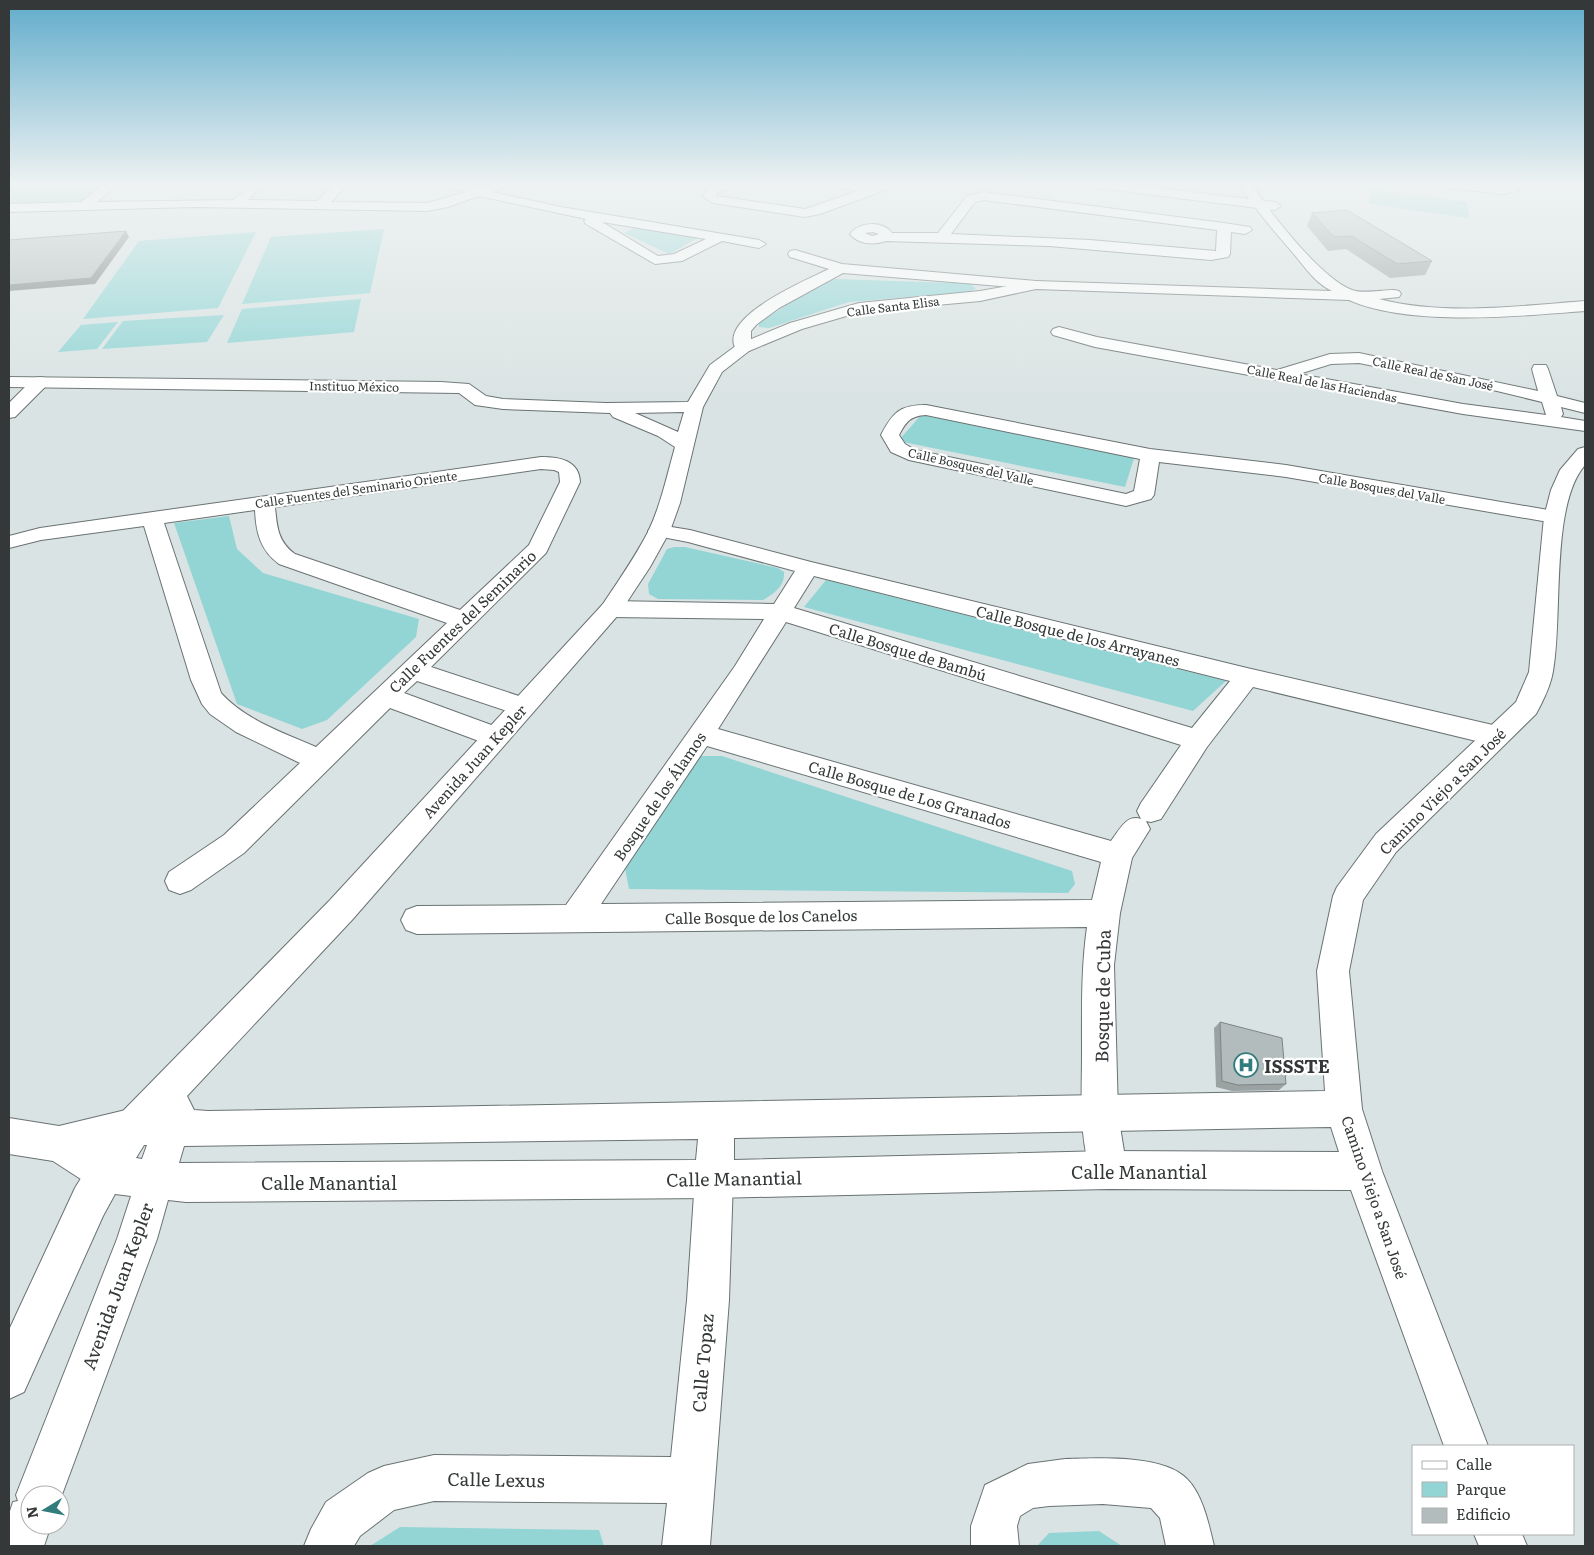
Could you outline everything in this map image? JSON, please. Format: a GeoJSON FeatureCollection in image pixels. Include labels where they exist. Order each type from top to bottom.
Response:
{"type":"FeatureCollection","features":[{"type":"Feature","properties":{"kind":"street"},"geometry":{"type":"LineString","coordinates":[[646,255],[655,260],[677,258],[684,255]]}},
{"type":"Feature","properties":{"kind":"street"},"geometry":{"type":"LineString","coordinates":[[797,255],[841,268],[1036,285],[1352,296],[1394,294]]}},
{"type":"Feature","properties":{"kind":"street"},"geometry":{"type":"LineString","coordinates":[[1204,255],[1221,255]]}},
{"type":"Feature","properties":{"kind":"street"},"geometry":{"type":"LineString","coordinates":[[1301,255],[1323,279],[1352,296],[1386,306],[1448,311],[1585,304]]}},
{"type":"Feature","properties":{"kind":"street"},"geometry":{"type":"LineString","coordinates":[[1319,255],[1323,259]]}},
{"type":"Feature","properties":{"kind":"street"},"geometry":{"type":"LineString","coordinates":[[743,348],[741,336],[744,328],[757,315],[841,268]]}},
{"type":"Feature","properties":{"kind":"street"},"geometry":{"type":"LineString","coordinates":[[1362,282],[1394,294],[1417,299],[1450,302],[1585,304]]}},
{"type":"Feature","properties":{"kind":"street","name":"Calle Santa Elisa"},"geometry":{"type":"LineString","coordinates":[[694,407],[716,369],[743,348],[796,326],[860,308],[980,296],[1036,285]]}},
{"type":"Feature","properties":{"kind":"street","name":"Calle Real de las Haciendas"},"geometry":{"type":"LineString","coordinates":[[1059,332],[1095,342],[1463,408],[1555,420],[1585,426]]}},
{"type":"Feature","properties":{"kind":"street","name":"Calle Real de San José"},"geometry":{"type":"LineString","coordinates":[[1280,374],[1330,359],[1359,358],[1497,386],[1585,408]]}},
{"type":"Feature","properties":{"kind":"street"},"geometry":{"type":"LineString","coordinates":[[1540,369],[1551,399],[1555,420]]}},
{"type":"Feature","properties":{"kind":"street","name":"Instituo México"},"geometry":{"type":"LineString","coordinates":[[9,382],[454,387],[466,390],[482,401],[503,404],[606,408],[694,407]]}},
{"type":"Feature","properties":{"kind":"street"},"geometry":{"type":"LineString","coordinates":[[9,413],[40,382]]}},
{"type":"Feature","properties":{"kind":"street","name":"Avenida Juan Kepler"},"geometry":{"type":"LineString","coordinates":[[9,1377],[89,1202],[106,1174],[152,1127],[186,1074],[341,910],[611,609],[640,567],[659,531],[670,503],[694,407]]}},
{"type":"Feature","properties":{"kind":"street"},"geometry":{"type":"LineString","coordinates":[[606,408],[657,429],[686,445]]}},
{"type":"Feature","properties":{"kind":"street","name":"Calle Bosques del Valle"},"geometry":{"type":"LineString","coordinates":[[1150,455],[1144,495],[1126,500],[909,454],[898,448],[890,435],[900,416],[926,410],[1150,455],[1286,471],[1554,517]]}},
{"type":"Feature","properties":{"kind":"street","name":"Camino Viejo a San José"},"geometry":{"type":"LineString","coordinates":[[1466,1445],[1362,1171],[1344,1109],[1333,971],[1348,896],[1386,843],[1526,707],[1541,672],[1554,517],[1561,490],[1570,470],[1585,454]]}},
{"type":"Feature","properties":{"kind":"street","name":"Calle Fuentes del Seminario Oriente"},"geometry":{"type":"LineString","coordinates":[[9,542],[40,534],[541,463],[561,465]]}},
{"type":"Feature","properties":{"kind":"street","name":"Calle Fuentes del Seminario"},"geometry":{"type":"LineString","coordinates":[[180,881],[234,844],[538,548],[570,482],[571,475],[561,465]]}},
{"type":"Feature","properties":{"kind":"street"},"geometry":{"type":"LineString","coordinates":[[264,502],[272,548],[287,559],[464,620]]}},
{"type":"Feature","properties":{"kind":"street"},"geometry":{"type":"LineString","coordinates":[[152,518],[203,680],[211,699],[222,711],[239,722],[320,760]]}},
{"type":"Feature","properties":{"kind":"street","name":"Calle Bosque de los Arrayanes"},"geometry":{"type":"LineString","coordinates":[[659,531],[690,536],[808,568],[1247,677],[1498,736]]}},
{"type":"Feature","properties":{"kind":"street","name":"Bosque de los Álamos"},"geometry":{"type":"LineString","coordinates":[[575,918],[745,669],[808,568]]}},
{"type":"Feature","properties":{"kind":"street","name":"Calle Bosque de Bambú"},"geometry":{"type":"LineString","coordinates":[[611,609],[781,612],[1198,740]]}},
{"type":"Feature","properties":{"kind":"street"},"geometry":{"type":"LineString","coordinates":[[412,670],[522,707]]}},
{"type":"Feature","properties":{"kind":"street","name":"Bosque de Cuba"},"geometry":{"type":"LineString","coordinates":[[1108,1170],[1100,1114],[1098,965],[1104,913],[1135,832],[1198,740],[1247,677]]}},
{"type":"Feature","properties":{"kind":"street"},"geometry":{"type":"LineString","coordinates":[[385,696],[496,737]]}},
{"type":"Feature","properties":{"kind":"street","name":"Calle Bosque de Los Granados"},"geometry":{"type":"LineString","coordinates":[[701,734],[1135,832]]}},
{"type":"Feature","properties":{"kind":"street","name":"Calle Bosque de los Canelos"},"geometry":{"type":"LineString","coordinates":[[417,920],[1104,913]]}},
{"type":"Feature","properties":{"kind":"street"},"geometry":{"type":"LineString","coordinates":[[9,1136],[59,1144],[152,1127],[208,1129],[1344,1109]]}},
{"type":"Feature","properties":{"kind":"street","name":"Calle Topaz"},"geometry":{"type":"LineString","coordinates":[[686,1546],[708,1300],[717,1119]]}},
{"type":"Feature","properties":{"kind":"street","name":"Avenida Juan Kepler"},"geometry":{"type":"LineString","coordinates":[[43,1485],[137,1239],[155,1180],[152,1127]]}},
{"type":"Feature","properties":{"kind":"street"},"geometry":{"type":"LineString","coordinates":[[59,1144],[106,1174]]}},
{"type":"Feature","properties":{"kind":"street","name":"Calle Manantial"},"geometry":{"type":"LineString","coordinates":[[106,1174],[196,1183],[714,1179],[1108,1170],[1362,1171]]}},
{"type":"Feature","properties":{"kind":"street","name":"Calle Lexus"},"geometry":{"type":"LineString","coordinates":[[328,1546],[343,1519],[384,1489],[434,1478],[691,1480]]}},
{"type":"Feature","properties":{"kind":"street"},"geometry":{"type":"LineString","coordinates":[[995,1546],[994,1526],[1001,1501],[1021,1489],[1039,1484],[1112,1482],[1144,1484],[1164,1489],[1181,1508],[1190,1546]]}},
{"type":"Feature","properties":{"kind":"green space"},"geometry":{"type":"Polygon","coordinates":[[[129,255],[245,255],[218,308],[83,319],[129,255]]]}},
{"type":"Feature","properties":{"kind":"green space"},"geometry":{"type":"Polygon","coordinates":[[[263,255],[378,255],[370,293],[242,304],[263,255]]]}},
{"type":"Feature","properties":{"kind":"green space"},"geometry":{"type":"Polygon","coordinates":[[[836,279],[971,284],[976,289],[967,292],[849,302],[769,328],[759,327],[759,323],[822,282],[836,279]]]}},
{"type":"Feature","properties":{"kind":"green space"},"geometry":{"type":"Polygon","coordinates":[[[361,299],[354,332],[227,343],[242,309],[361,299]]]}},
{"type":"Feature","properties":{"kind":"green space"},"geometry":{"type":"Polygon","coordinates":[[[224,315],[207,342],[102,349],[123,321],[224,315]]]}},
{"type":"Feature","properties":{"kind":"green space"},"geometry":{"type":"Polygon","coordinates":[[[118,322],[97,349],[58,352],[81,325],[118,322]]]}},
{"type":"Feature","properties":{"kind":"green space"},"geometry":{"type":"Polygon","coordinates":[[[922,414],[1135,455],[1125,487],[898,441],[922,414]]]}},
{"type":"Feature","properties":{"kind":"green space"},"geometry":{"type":"Polygon","coordinates":[[[229,516],[237,549],[263,573],[419,619],[416,637],[327,720],[302,729],[237,704],[174,523],[229,516]]]}},
{"type":"Feature","properties":{"kind":"green space"},"geometry":{"type":"Polygon","coordinates":[[[685,547],[778,568],[784,572],[783,581],[775,592],[763,600],[658,599],[649,594],[648,584],[667,549],[685,547]]]}},
{"type":"Feature","properties":{"kind":"green space"},"geometry":{"type":"Polygon","coordinates":[[[826,580],[1226,681],[1193,711],[804,607],[826,580]]]}},
{"type":"Feature","properties":{"kind":"green space"},"geometry":{"type":"Polygon","coordinates":[[[699,756],[722,756],[1072,871],[1075,884],[1068,893],[629,889],[624,863],[699,756]]]}},
{"type":"Feature","properties":{"kind":"green space"},"geometry":{"type":"Polygon","coordinates":[[[400,1527],[599,1530],[604,1546],[370,1546],[400,1527]]]}},
{"type":"Feature","properties":{"kind":"green space"},"geometry":{"type":"Polygon","coordinates":[[[1099,1531],[1122,1546],[1037,1546],[1049,1533],[1099,1531]]]}},
{"type":"Feature","properties":{"kind":"building"},"geometry":{"type":"Polygon","coordinates":[[[9,255],[108,255],[91,278],[9,285],[9,255]]]}},
{"type":"Feature","properties":{"kind":"building"},"geometry":{"type":"Polygon","coordinates":[[[1382,255],[1421,255],[1432,261],[1397,264],[1382,255]]]}},
{"type":"Feature","properties":{"kind":"building","name":"ISSSTE"},"geometry":{"type":"Polygon","coordinates":[[[1220,1022],[1282,1038],[1286,1084],[1238,1085],[1222,1081],[1220,1022]]]}},
{"type":"Feature","properties":{"kind":"place","name":"ISSSTE"},"geometry":{"type":"Point","coordinates":[1246,1065]}}]}
